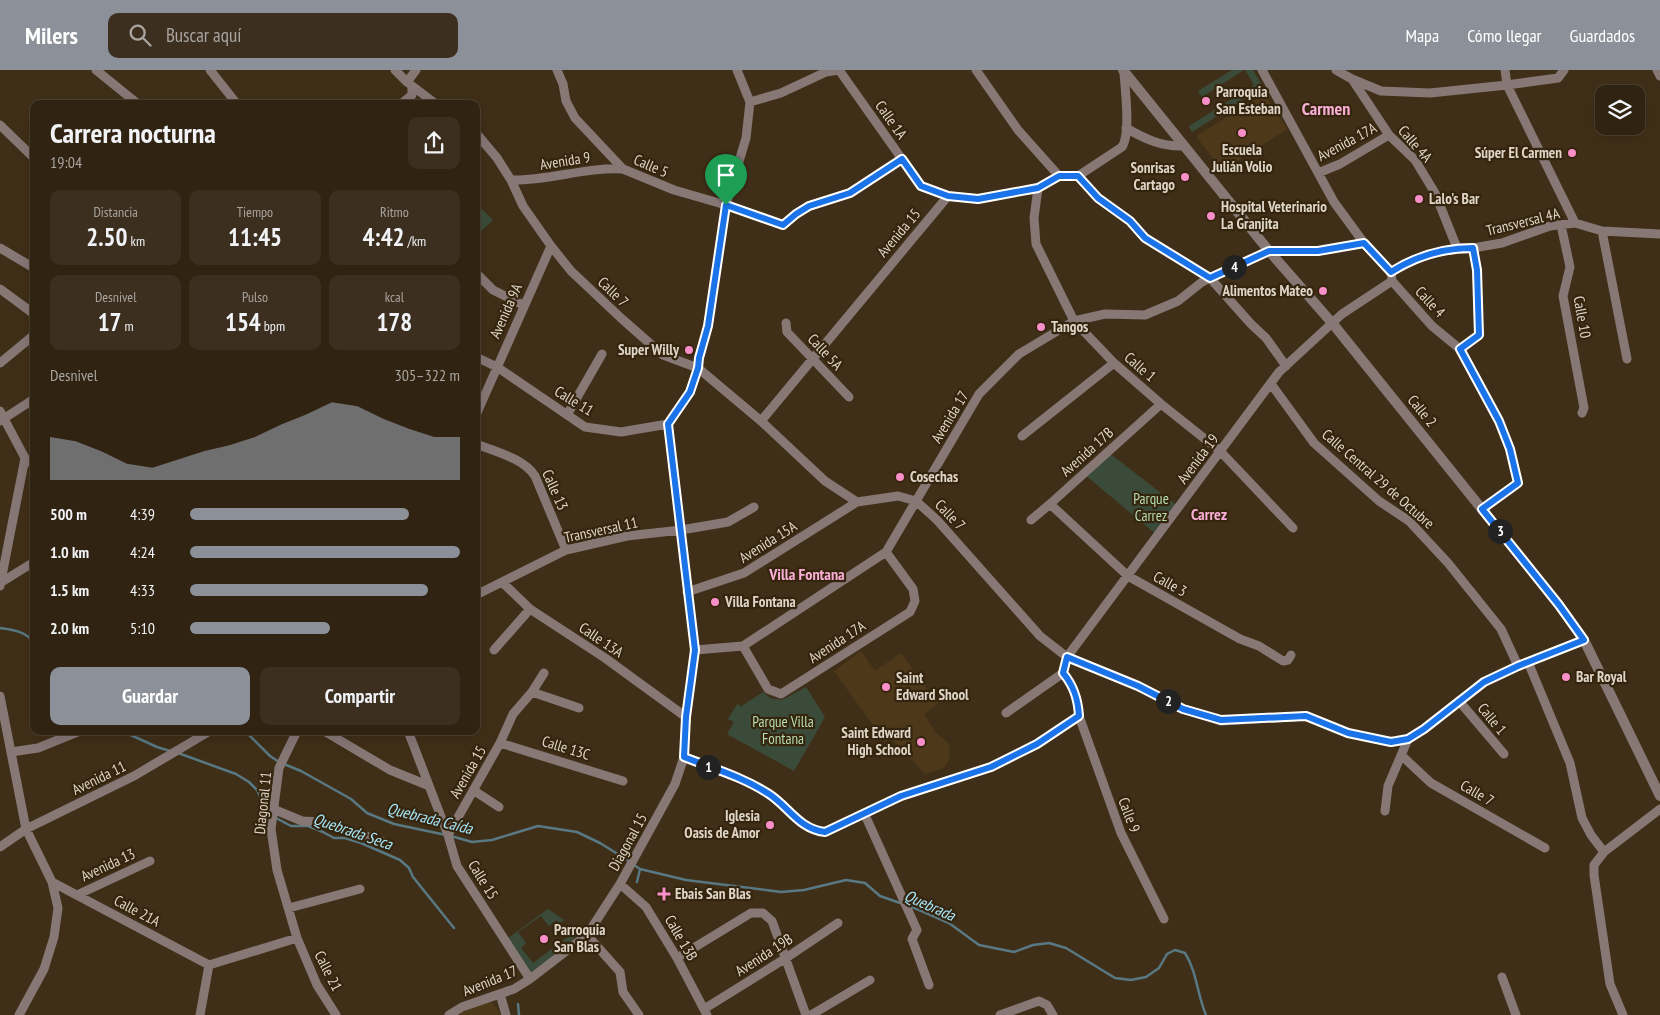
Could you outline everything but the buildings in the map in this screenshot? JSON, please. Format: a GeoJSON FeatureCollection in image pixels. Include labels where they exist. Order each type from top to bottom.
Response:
{"type":"FeatureCollection","features":[{"type":"Feature","properties":{"kind":"street"},"geometry":{"type":"LineString","coordinates":[[96,70],[133,100]]}},
{"type":"Feature","properties":{"kind":"street"},"geometry":{"type":"LineString","coordinates":[[210,70],[232,100]]}},
{"type":"Feature","properties":{"kind":"street"},"geometry":{"type":"LineString","coordinates":[[395,70],[431,100]]}},
{"type":"Feature","properties":{"kind":"street"},"geometry":{"type":"LineString","coordinates":[[406,100],[412,96],[410,84],[416,70]]}},
{"type":"Feature","properties":{"kind":"street","name":"Calle 5"},"geometry":{"type":"LineString","coordinates":[[557,70],[563,84],[566,101],[576,118],[623,169],[674,190],[726,205],[783,225],[809,206],[850,193],[902,159]]}},
{"type":"Feature","properties":{"kind":"street"},"geometry":{"type":"LineString","coordinates":[[668,424],[690,392],[698,368],[708,326],[726,205],[746,138],[750,102],[737,70]]}},
{"type":"Feature","properties":{"kind":"street"},"geometry":{"type":"LineString","coordinates":[[750,102],[780,93],[826,72],[839,70]]}},
{"type":"Feature","properties":{"kind":"street","name":"Calle 1A"},"geometry":{"type":"LineString","coordinates":[[839,70],[921,186],[948,196]]}},
{"type":"Feature","properties":{"kind":"street"},"geometry":{"type":"LineString","coordinates":[[976,70],[1018,130],[1059,176]]}},
{"type":"Feature","properties":{"kind":"street","name":"Calle 4"},"geometry":{"type":"LineString","coordinates":[[1262,70],[1334,202],[1364,243],[1432,326],[1460,349],[1499,421],[1510,449],[1518,483],[1482,509]]}},
{"type":"Feature","properties":{"kind":"street","name":"Calle 4A"},"geometry":{"type":"LineString","coordinates":[[1336,70],[1352,79],[1389,135],[1415,160],[1435,193],[1457,248]]}},
{"type":"Feature","properties":{"kind":"street"},"geometry":{"type":"LineString","coordinates":[[1505,70],[1506,85],[1575,224]]}},
{"type":"Feature","properties":{"kind":"street"},"geometry":{"type":"LineString","coordinates":[[1352,79],[1381,91],[1430,93],[1558,78],[1564,70]]}},
{"type":"Feature","properties":{"kind":"street"},"geometry":{"type":"LineString","coordinates":[[1657,70],[1660,76]]}},
{"type":"Feature","properties":{"kind":"street"},"geometry":{"type":"LineString","coordinates":[[948,196],[978,199],[1038,188],[1059,176],[1078,176],[1122,147],[1125,141],[1126,128],[1123,71]]}},
{"type":"Feature","properties":{"kind":"street","name":"Calle 2"},"geometry":{"type":"LineString","coordinates":[[1123,71],[1269,251],[1333,324],[1559,605],[1584,640],[1660,796]]}},
{"type":"Feature","properties":{"kind":"street"},"geometry":{"type":"LineString","coordinates":[[0,125],[30,154]]}},
{"type":"Feature","properties":{"kind":"street"},"geometry":{"type":"LineString","coordinates":[[1126,128],[1159,144],[1170,147],[1184,146]]}},
{"type":"Feature","properties":{"kind":"street","name":"Avenida 17A"},"geometry":{"type":"LineString","coordinates":[[1318,172],[1340,164],[1389,135]]}},
{"type":"Feature","properties":{"kind":"street","name":"Calle 7"},"geometry":{"type":"LineString","coordinates":[[480,138],[497,158],[511,180],[523,206],[551,246],[571,271],[622,319],[663,354],[698,368],[761,421],[826,480],[857,502],[898,496],[916,500],[937,520],[1040,636],[1067,657],[1138,686],[1183,709],[1221,720],[1306,716],[1348,733],[1391,742],[1408,739]]}},
{"type":"Feature","properties":{"kind":"street","name":"Avenida 9"},"geometry":{"type":"LineString","coordinates":[[511,180],[531,180],[608,168],[623,169]]}},
{"type":"Feature","properties":{"kind":"street"},"geometry":{"type":"LineString","coordinates":[[1078,176],[1098,198],[1130,221],[1145,238],[1210,278],[1266,338],[1286,366]]}},
{"type":"Feature","properties":{"kind":"street","name":"Calle 1"},"geometry":{"type":"LineString","coordinates":[[1038,188],[1034,218],[1036,244],[1074,321],[1114,363],[1220,452],[1293,528]]}},
{"type":"Feature","properties":{"kind":"street","name":"Avenida 15"},"geometry":{"type":"LineString","coordinates":[[761,421],[948,196]]}},
{"type":"Feature","properties":{"kind":"street","name":"Transversal 4A"},"geometry":{"type":"LineString","coordinates":[[1391,276],[1422,256],[1457,248],[1473,248],[1502,243],[1550,226],[1575,224],[1602,231],[1660,234]]}},
{"type":"Feature","properties":{"kind":"street","name":"Calle 10"},"geometry":{"type":"LineString","coordinates":[[1562,225],[1570,267],[1563,296],[1584,408],[1582,413]]}},
{"type":"Feature","properties":{"kind":"street"},"geometry":{"type":"LineString","coordinates":[[1602,231],[1627,359]]}},
{"type":"Feature","properties":{"kind":"street"},"geometry":{"type":"LineString","coordinates":[[1269,251],[1318,251],[1364,243]]}},
{"type":"Feature","properties":{"kind":"street","name":"Avenida 9A"},"geometry":{"type":"LineString","coordinates":[[480,406],[551,246]]}},
{"type":"Feature","properties":{"kind":"street"},"geometry":{"type":"LineString","coordinates":[[0,248],[30,266]]}},
{"type":"Feature","properties":{"kind":"street"},"geometry":{"type":"LineString","coordinates":[[1460,349],[1479,335],[1477,270],[1473,248]]}},
{"type":"Feature","properties":{"kind":"street","name":"Avenida 17"},"geometry":{"type":"LineString","coordinates":[[695,650],[743,646],[886,552],[979,394],[1019,354],[1074,321],[1105,314],[1145,315],[1178,301],[1202,282],[1269,251]]}},
{"type":"Feature","properties":{"kind":"street","name":"Avenida 19"},"geometry":{"type":"LineString","coordinates":[[1063,673],[1067,657],[1279,372],[1342,314],[1391,276]]}},
{"type":"Feature","properties":{"kind":"street"},"geometry":{"type":"LineString","coordinates":[[480,277],[493,290],[524,305]]}},
{"type":"Feature","properties":{"kind":"street"},"geometry":{"type":"LineString","coordinates":[[0,290],[30,311]]}},
{"type":"Feature","properties":{"kind":"street","name":"Calle 5A"},"geometry":{"type":"LineString","coordinates":[[786,324],[788,332],[849,397]]}},
{"type":"Feature","properties":{"kind":"street"},"geometry":{"type":"LineString","coordinates":[[0,363],[30,339]]}},
{"type":"Feature","properties":{"kind":"street"},"geometry":{"type":"LineString","coordinates":[[568,415],[602,354]]}},
{"type":"Feature","properties":{"kind":"street","name":"Calle 11"},"geometry":{"type":"LineString","coordinates":[[480,359],[497,368],[585,426],[621,432],[668,424]]}},
{"type":"Feature","properties":{"kind":"street"},"geometry":{"type":"LineString","coordinates":[[1022,436],[1114,363]]}},
{"type":"Feature","properties":{"kind":"street","name":"Calle Central 29 de Octubre"},"geometry":{"type":"LineString","coordinates":[[1271,384],[1314,443],[1378,501],[1409,521],[1448,564],[1501,629],[1523,664],[1570,763],[1582,818],[1591,835],[1604,852]]}},
{"type":"Feature","properties":{"kind":"street"},"geometry":{"type":"LineString","coordinates":[[30,401],[1,417],[25,458],[30,462]]}},
{"type":"Feature","properties":{"kind":"street","name":"Avenida 17B"},"geometry":{"type":"LineString","coordinates":[[1030,520],[1161,404]]}},
{"type":"Feature","properties":{"kind":"street","name":"Diagonal 15"},"geometry":{"type":"LineString","coordinates":[[587,935],[620,884],[675,784],[684,757],[686,717],[695,650],[668,424]]}},
{"type":"Feature","properties":{"kind":"street","name":"Calle 13"},"geometry":{"type":"LineString","coordinates":[[480,446],[524,464],[530,469],[535,476],[566,550]]}},
{"type":"Feature","properties":{"kind":"street"},"geometry":{"type":"LineString","coordinates":[[0,584],[25,458]]}},
{"type":"Feature","properties":{"kind":"street","name":"Avenida 15A"},"geometry":{"type":"LineString","coordinates":[[687,592],[744,573],[857,502]]}},
{"type":"Feature","properties":{"kind":"street","name":"Calle 3"},"geometry":{"type":"LineString","coordinates":[[1050,504],[1128,576],[1240,639],[1259,646],[1283,661],[1288,660],[1291,655]]}},
{"type":"Feature","properties":{"kind":"street"},"geometry":{"type":"LineString","coordinates":[[681,530],[728,522],[754,507]]}},
{"type":"Feature","properties":{"kind":"street","name":"Transversal 11"},"geometry":{"type":"LineString","coordinates":[[480,593],[566,550],[627,536],[681,530]]}},
{"type":"Feature","properties":{"kind":"street","name":"Avenida 17A"},"geometry":{"type":"LineString","coordinates":[[743,646],[768,689],[781,694],[910,612],[915,601],[914,589],[886,552]]}},
{"type":"Feature","properties":{"kind":"street"},"geometry":{"type":"LineString","coordinates":[[0,584],[30,565]]}},
{"type":"Feature","properties":{"kind":"street"},"geometry":{"type":"LineString","coordinates":[[480,587],[499,585]]}},
{"type":"Feature","properties":{"kind":"street","name":"Calle 13A"},"geometry":{"type":"LineString","coordinates":[[499,585],[530,609],[604,658],[686,717]]}},
{"type":"Feature","properties":{"kind":"street"},"geometry":{"type":"LineString","coordinates":[[494,650],[530,609]]}},
{"type":"Feature","properties":{"kind":"street"},"geometry":{"type":"LineString","coordinates":[[1385,810],[1388,786],[1408,739],[1424,729],[1484,682],[1584,640]]}},
{"type":"Feature","properties":{"kind":"street","name":"Avenida 15"},"geometry":{"type":"LineString","coordinates":[[448,835],[500,743],[513,714],[532,692],[544,673]]}},
{"type":"Feature","properties":{"kind":"street"},"geometry":{"type":"LineString","coordinates":[[1006,713],[1063,673]]}},
{"type":"Feature","properties":{"kind":"street","name":"Calle 9"},"geometry":{"type":"LineString","coordinates":[[1063,673],[1070,682],[1078,700],[1079,716],[1120,833],[1164,919]]}},
{"type":"Feature","properties":{"kind":"street"},"geometry":{"type":"LineString","coordinates":[[532,692],[579,708]]}},
{"type":"Feature","properties":{"kind":"street"},"geometry":{"type":"LineString","coordinates":[[0,698],[26,829],[52,882],[58,908],[54,937],[44,969],[19,1015]]}},
{"type":"Feature","properties":{"kind":"street","name":"Calle 1"},"geometry":{"type":"LineString","coordinates":[[1459,701],[1504,754]]}},
{"type":"Feature","properties":{"kind":"street"},"geometry":{"type":"LineString","coordinates":[[684,757],[770,794],[798,820],[814,831],[825,832],[865,815],[901,796],[991,767],[1037,744],[1079,716]]}},
{"type":"Feature","properties":{"kind":"street"},"geometry":{"type":"LineString","coordinates":[[11,752],[38,748],[70,735]]}},
{"type":"Feature","properties":{"kind":"street","name":"Avenida 11"},"geometry":{"type":"LineString","coordinates":[[0,847],[26,829],[134,776],[203,735]]}},
{"type":"Feature","properties":{"kind":"street","name":"Diagonal 11"},"geometry":{"type":"LineString","coordinates":[[295,735],[279,768],[271,829],[277,870],[296,938]]}},
{"type":"Feature","properties":{"kind":"street"},"geometry":{"type":"LineString","coordinates":[[331,735],[390,770],[427,785]]}},
{"type":"Feature","properties":{"kind":"street","name":"Calle 15"},"geometry":{"type":"LineString","coordinates":[[409,735],[427,785],[448,835],[457,866],[530,980]]}},
{"type":"Feature","properties":{"kind":"street","name":"Calle 13C"},"geometry":{"type":"LineString","coordinates":[[500,743],[623,781]]}},
{"type":"Feature","properties":{"kind":"street","name":"Calle 7"},"geometry":{"type":"LineString","coordinates":[[1401,755],[1431,783],[1545,848]]}},
{"type":"Feature","properties":{"kind":"street"},"geometry":{"type":"LineString","coordinates":[[473,790],[499,807]]}},
{"type":"Feature","properties":{"kind":"street"},"geometry":{"type":"LineString","coordinates":[[273,809],[302,821],[323,822],[384,842]]}},
{"type":"Feature","properties":{"kind":"street"},"geometry":{"type":"LineString","coordinates":[[1623,1015],[1610,984],[1594,865],[1604,852],[1660,809]]}},
{"type":"Feature","properties":{"kind":"street"},"geometry":{"type":"LineString","coordinates":[[865,815],[917,930],[912,940],[929,985]]}},
{"type":"Feature","properties":{"kind":"street","name":"Avenida 13"},"geometry":{"type":"LineString","coordinates":[[77,895],[150,861]]}},
{"type":"Feature","properties":{"kind":"street","name":"Calle 21A"},"geometry":{"type":"LineString","coordinates":[[52,882],[209,965]]}},
{"type":"Feature","properties":{"kind":"street","name":"Calle 13B"},"geometry":{"type":"LineString","coordinates":[[620,884],[646,906],[677,958],[705,1012]]}},
{"type":"Feature","properties":{"kind":"street"},"geometry":{"type":"LineString","coordinates":[[289,908],[360,889]]}},
{"type":"Feature","properties":{"kind":"street"},"geometry":{"type":"LineString","coordinates":[[677,958],[751,913],[762,913],[772,921],[806,1015]]}},
{"type":"Feature","properties":{"kind":"street","name":"Avenida 19B"},"geometry":{"type":"LineString","coordinates":[[705,1012],[838,923]]}},
{"type":"Feature","properties":{"kind":"street"},"geometry":{"type":"LineString","coordinates":[[587,935],[620,972],[623,992],[639,1015]]}},
{"type":"Feature","properties":{"kind":"street","name":"Avenida 17"},"geometry":{"type":"LineString","coordinates":[[449,1015],[462,1007],[514,989],[530,980],[587,935]]}},
{"type":"Feature","properties":{"kind":"street"},"geometry":{"type":"LineString","coordinates":[[200,1015],[209,965],[296,938]]}},
{"type":"Feature","properties":{"kind":"street","name":"Calle 21"},"geometry":{"type":"LineString","coordinates":[[296,938],[317,985],[336,1015]]}},
{"type":"Feature","properties":{"kind":"street"},"geometry":{"type":"LineString","coordinates":[[1502,977],[1516,1015]]}},
{"type":"Feature","properties":{"kind":"street"},"geometry":{"type":"LineString","coordinates":[[811,1015],[870,980]]}},
{"type":"Feature","properties":{"kind":"street"},"geometry":{"type":"LineString","coordinates":[[500,994],[506,1015]]}},
{"type":"Feature","properties":{"kind":"street"},"geometry":{"type":"LineString","coordinates":[[1000,1015],[1039,1001],[1047,1005],[1053,1015]]}},
{"type":"Feature","properties":{"kind":"shaded area","name":"Escuela Julián Volio"},"geometry":{"type":"Polygon","coordinates":[[[1265,94],[1287,129],[1222,171],[1196,136],[1265,94]]]}},
{"type":"Feature","properties":{"kind":"shaded area","name":"Saint Edward Shool"},"geometry":{"type":"Polygon","coordinates":[[[861,651],[875,671],[901,653],[938,704],[924,714],[935,732],[949,744],[950,758],[944,768],[925,774],[891,738],[885,742],[834,671],[861,651]]]}},
{"type":"Feature","properties":{"kind":"shaded area"},"geometry":{"type":"Polygon","coordinates":[[[489,1001],[501,1015],[461,1015],[460,1013],[489,1001]]]}},
{"type":"Feature","properties":{"kind":"green space"},"geometry":{"type":"Polygon","coordinates":[[[1232,70],[1244,70],[1202,97],[1198,91],[1232,70]]]}},
{"type":"Feature","properties":{"kind":"green space"},"geometry":{"type":"Polygon","coordinates":[[[1245,70],[1253,70],[1263,87],[1192,132],[1189,126],[1254,85],[1245,70]]]}},
{"type":"Feature","properties":{"kind":"green space"},"geometry":{"type":"Polygon","coordinates":[[[480,208],[493,220],[480,232],[480,208]]]}},
{"type":"Feature","properties":{"kind":"green space","name":"Parque Carrez"},"geometry":{"type":"Polygon","coordinates":[[[1108,452],[1179,507],[1158,536],[1084,474],[1108,452]]]}},
{"type":"Feature","properties":{"kind":"green space","name":"Parque Villa Fontana"},"geometry":{"type":"Polygon","coordinates":[[[806,687],[825,717],[794,771],[727,734],[734,722],[728,719],[738,703],[740,707],[763,692],[770,698],[782,700],[806,687]]]}},
{"type":"Feature","properties":{"kind":"green space"},"geometry":{"type":"Polygon","coordinates":[[[548,909],[564,920],[559,924],[557,920],[549,926],[541,916],[518,932],[526,943],[521,948],[533,963],[572,934],[567,927],[569,925],[582,932],[531,974],[507,939],[548,909]]]}},
{"type":"Feature","properties":{"kind":"waterway","name":"Quebrada Seca"},"geometry":{"type":"LineString","coordinates":[[0,628],[14,630],[30,638]]}},
{"type":"Feature","properties":{"kind":"waterway","name":"Quebrada Seca"},"geometry":{"type":"LineString","coordinates":[[131,735],[170,751]]}},
{"type":"Feature","properties":{"kind":"waterway","name":"Quebrada Caída"},"geometry":{"type":"LineString","coordinates":[[249,735],[270,756],[279,762]]}},
{"type":"Feature","properties":{"kind":"waterway","name":"Quebrada Seca"},"geometry":{"type":"LineString","coordinates":[[178,753],[236,774],[249,782],[257,790],[268,811],[272,814]]}},
{"type":"Feature","properties":{"kind":"waterway","name":"Quebrada Caída"},"geometry":{"type":"LineString","coordinates":[[284,764],[301,771],[351,799],[367,813],[394,824],[446,835]]}},
{"type":"Feature","properties":{"kind":"waterway","name":"Quebrada Seca"},"geometry":{"type":"LineString","coordinates":[[276,818],[291,826],[308,826],[334,838],[345,838],[361,843],[400,860],[409,868],[413,877],[454,928]]}},
{"type":"Feature","properties":{"kind":"waterway","name":"Quebrada Caída"},"geometry":{"type":"LineString","coordinates":[[451,836],[472,842],[492,840],[538,826],[577,832],[600,843],[629,861]]}},
{"type":"Feature","properties":{"kind":"waterway","name":"Quebrada Caída"},"geometry":{"type":"LineString","coordinates":[[634,865],[640,869],[637,882]]}},
{"type":"Feature","properties":{"kind":"waterway","name":"Quebrada"},"geometry":{"type":"LineString","coordinates":[[640,869],[686,880],[781,892],[804,890],[846,880],[865,883],[880,896],[903,904]]}},
{"type":"Feature","properties":{"kind":"waterway","name":"Quebrada"},"geometry":{"type":"LineString","coordinates":[[910,906],[949,923],[979,945],[1014,952],[1033,945],[1049,943],[1066,948],[1115,978],[1131,980],[1146,977],[1159,968],[1167,954],[1175,950],[1185,953],[1192,968],[1206,1015]]}},
{"type":"Feature","properties":{"kind":"waterway","name":"Quebrada Seca"},"geometry":{"type":"LineString","coordinates":[[518,1004],[519,1015]]}},
{"type":"Feature","properties":{"kind":"place","name":"Parroquia San Esteban"},"geometry":{"type":"Point","coordinates":[1206,101]}},
{"type":"Feature","properties":{"kind":"place","name":"Escuela Julián Volio"},"geometry":{"type":"Point","coordinates":[1242,133]}},
{"type":"Feature","properties":{"kind":"place","name":"Súper El Carmen"},"geometry":{"type":"Point","coordinates":[1572,153]}},
{"type":"Feature","properties":{"kind":"place","name":"Sonrisas Cartago"},"geometry":{"type":"Point","coordinates":[1185,177]}},
{"type":"Feature","properties":{"kind":"place","name":"Lalo's Bar"},"geometry":{"type":"Point","coordinates":[1419,199]}},
{"type":"Feature","properties":{"kind":"place","name":"Hospital Veterinario La Granjita"},"geometry":{"type":"Point","coordinates":[1211,216]}},
{"type":"Feature","properties":{"kind":"place","name":"Alimentos Mateo"},"geometry":{"type":"Point","coordinates":[1323,291]}},
{"type":"Feature","properties":{"kind":"place","name":"Tangos"},"geometry":{"type":"Point","coordinates":[1041,327]}},
{"type":"Feature","properties":{"kind":"place","name":"Super Willy"},"geometry":{"type":"Point","coordinates":[689,350]}},
{"type":"Feature","properties":{"kind":"place","name":"Cosechas"},"geometry":{"type":"Point","coordinates":[900,477]}},
{"type":"Feature","properties":{"kind":"place","name":"Villa Fontana"},"geometry":{"type":"Point","coordinates":[715,602]}},
{"type":"Feature","properties":{"kind":"place","name":"Bar Royal"},"geometry":{"type":"Point","coordinates":[1566,677]}},
{"type":"Feature","properties":{"kind":"place","name":"Saint Edward Shool"},"geometry":{"type":"Point","coordinates":[886,687]}},
{"type":"Feature","properties":{"kind":"place","name":"Saint Edward High School"},"geometry":{"type":"Point","coordinates":[921,742]}},
{"type":"Feature","properties":{"kind":"place","name":"Iglesia Oasis de Amor"},"geometry":{"type":"Point","coordinates":[770,825]}},
{"type":"Feature","properties":{"kind":"place","name":"Ebais San Blas"},"geometry":{"type":"Point","coordinates":[664,894]}},
{"type":"Feature","properties":{"kind":"place","name":"Parroquia San Blas"},"geometry":{"type":"Point","coordinates":[544,939]}},
{"type":"Feature","properties":{"kind":"district","name":"Carmen"},"geometry":{"type":"Point","coordinates":[1326,109]}},
{"type":"Feature","properties":{"kind":"district","name":"Carrez"},"geometry":{"type":"Point","coordinates":[1209,514]}},
{"type":"Feature","properties":{"kind":"district","name":"Villa Fontana"},"geometry":{"type":"Point","coordinates":[807,574]}},
{"type":"Feature","properties":{"kind":"route"},"geometry":{"type":"LineString","coordinates":[[902,159],[921,186],[948,196],[978,199],[1038,188],[1059,176],[1078,176],[1098,198],[1130,221],[1145,238],[1210,278],[1269,251],[1318,251],[1364,243],[1391,272],[1422,256],[1457,248],[1473,248],[1477,270],[1479,335],[1460,349],[1499,421],[1510,449],[1518,483],[1482,509],[1559,605],[1584,640],[1518,666],[1484,682],[1424,729],[1408,739],[1391,742],[1348,733],[1306,716],[1221,720],[1200,715],[1183,709],[1138,686],[1067,657],[1063,673],[1070,682],[1078,700],[1079,716],[1069,724],[1037,744],[991,767],[901,796],[865,815],[825,832],[814,831],[798,820],[770,794],[684,757],[686,717],[695,650],[668,424],[690,392],[698,368],[708,326],[726,205],[783,225],[809,206],[850,193],[902,159]]}}]}
